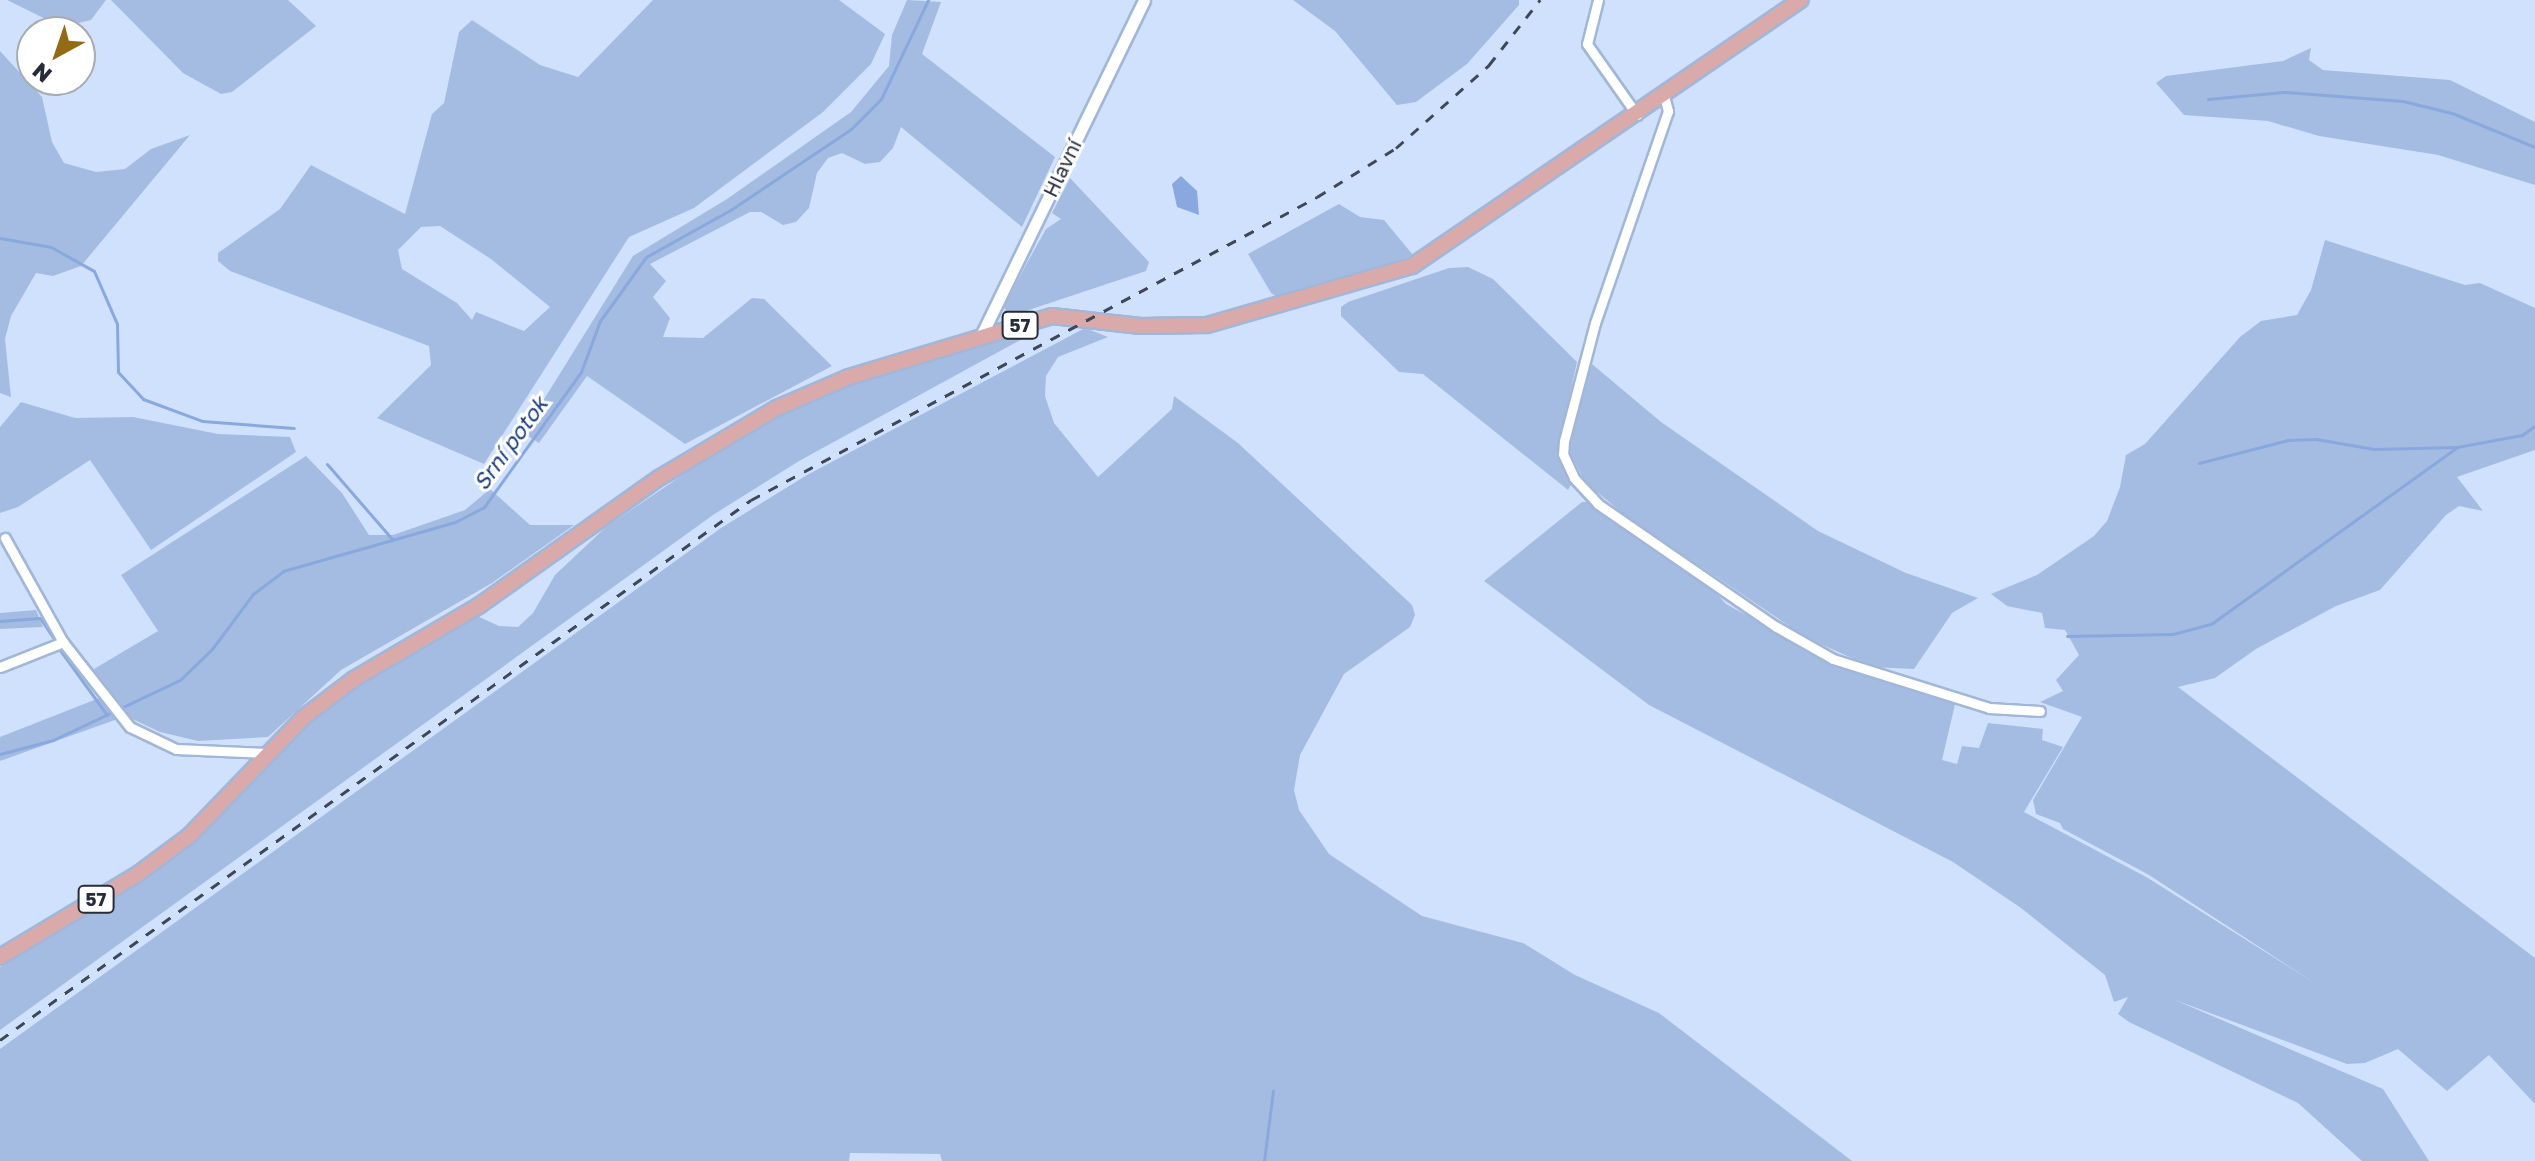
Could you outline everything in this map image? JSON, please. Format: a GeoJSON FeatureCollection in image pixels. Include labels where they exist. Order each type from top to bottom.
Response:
{"type":"FeatureCollection","features":[{"type":"Feature","properties":{"kind":"main road","name":"57"},"geometry":{"type":"LineString","coordinates":[[0,957],[138,874],[189,836],[267,753],[354,679],[491,598],[719,440],[836,381],[981,336],[1067,314],[1140,326],[1207,325],[1386,276],[1444,249],[1801,0]]}},
{"type":"Feature","properties":{"kind":"street","name":"Hlavní"},"geometry":{"type":"LineString","coordinates":[[981,336],[1144,0]]}},
{"type":"Feature","properties":{"kind":"street"},"geometry":{"type":"LineString","coordinates":[[1598,0],[1587,44],[1637,115]]}},
{"type":"Feature","properties":{"kind":"street"},"geometry":{"type":"LineString","coordinates":[[1664,96],[1669,108],[1665,123],[1595,323],[1564,441],[1563,454],[1574,478],[1621,520],[1775,626],[1833,659],[1989,708],[2040,711]]}},
{"type":"Feature","properties":{"kind":"street"},"geometry":{"type":"LineString","coordinates":[[5,538],[63,642],[119,716],[152,740],[176,749],[267,753]]}},
{"type":"Feature","properties":{"kind":"street"},"geometry":{"type":"LineString","coordinates":[[0,667],[63,642]]}},
{"type":"Feature","properties":{"kind":"shaded area"},"geometry":{"type":"Polygon","coordinates":[[[7,0],[106,0],[94,16],[40,16],[7,0]]]}},
{"type":"Feature","properties":{"kind":"shaded area"},"geometry":{"type":"Polygon","coordinates":[[[111,0],[288,0],[316,26],[232,92],[221,94],[183,73],[111,0]]]}},
{"type":"Feature","properties":{"kind":"shaded area"},"geometry":{"type":"Polygon","coordinates":[[[653,0],[839,0],[885,34],[871,64],[823,112],[694,208],[629,237],[484,464],[377,418],[431,365],[429,346],[230,271],[218,261],[218,253],[280,209],[311,165],[405,214],[432,114],[444,103],[459,32],[472,20],[540,65],[578,77],[653,0]],[[440,226],[421,227],[398,250],[402,269],[457,303],[472,320],[476,312],[524,331],[550,307],[491,259],[440,226]]]}},
{"type":"Feature","properties":{"kind":"shaded area"},"geometry":{"type":"Polygon","coordinates":[[[907,0],[941,2],[922,54],[1055,157],[1022,227],[901,127],[893,148],[880,162],[865,164],[842,153],[828,158],[817,173],[809,208],[796,222],[783,225],[761,212],[750,212],[650,264],[666,281],[653,297],[670,318],[663,337],[703,338],[752,298],[764,299],[832,366],[685,444],[587,376],[539,443],[523,433],[633,256],[727,199],[851,112],[889,66],[892,35],[907,0]]]}},
{"type":"Feature","properties":{"kind":"shaded area"},"geometry":{"type":"Polygon","coordinates":[[[1293,0],[1519,0],[1519,5],[1467,64],[1416,102],[1397,105],[1335,31],[1293,0]]]}},
{"type":"Feature","properties":{"kind":"shaded area"},"geometry":{"type":"Polygon","coordinates":[[[2311,48],[2309,60],[2323,70],[2450,80],[2535,122],[2535,185],[2438,155],[2319,136],[2268,121],[2184,115],[2156,83],[2166,76],[2283,61],[2311,48]]]}},
{"type":"Feature","properties":{"kind":"shaded area"},"geometry":{"type":"Polygon","coordinates":[[[0,51],[16,69],[16,96],[42,97],[52,142],[64,163],[96,172],[125,169],[151,149],[190,135],[81,266],[53,276],[36,273],[11,316],[5,339],[11,397],[0,393],[0,51]]]}},
{"type":"Feature","properties":{"kind":"shaded area"},"geometry":{"type":"Polygon","coordinates":[[[1181,176],[1197,191],[1199,215],[1177,207],[1172,184],[1181,176]]]}},
{"type":"Feature","properties":{"kind":"shaded area"},"geometry":{"type":"Polygon","coordinates":[[[1070,178],[1149,262],[1146,271],[1008,317],[1004,307],[1028,261],[1046,229],[1061,219],[1052,213],[1070,178]]]}},
{"type":"Feature","properties":{"kind":"shaded area"},"geometry":{"type":"Polygon","coordinates":[[[1339,204],[1360,217],[1384,220],[1413,255],[1341,281],[1277,297],[1271,293],[1248,254],[1339,204]]]}},
{"type":"Feature","properties":{"kind":"shaded area"},"geometry":{"type":"Polygon","coordinates":[[[2325,240],[2465,285],[2480,283],[2535,308],[2535,450],[2457,477],[2483,511],[2459,506],[2446,515],[2380,590],[2336,606],[2256,649],[2215,678],[2178,687],[2535,958],[2535,1104],[2489,1055],[2447,1091],[2398,1049],[2365,1063],[2347,1064],[2175,1000],[2383,1089],[2429,1161],[2362,1161],[2298,1103],[2129,1022],[2118,1014],[2128,997],[2114,1002],[2105,975],[2021,908],[1953,862],[1649,705],[1484,581],[1582,502],[1591,502],[1707,583],[1726,604],[1838,665],[1956,700],[1942,760],[1957,764],[1962,746],[1979,748],[1988,723],[2043,729],[2042,740],[2063,747],[2024,812],[2148,878],[2316,984],[2149,875],[2063,829],[2060,823],[2036,814],[2033,800],[2082,717],[2040,702],[2063,691],[2056,680],[2079,655],[2065,630],[2045,628],[2042,613],[2007,606],[1991,594],[2037,575],[2094,536],[2107,521],[2120,487],[2126,455],[2145,444],[2240,337],[2261,321],[2297,315],[2311,290],[2325,240]]]}},
{"type":"Feature","properties":{"kind":"shaded area"},"geometry":{"type":"Polygon","coordinates":[[[1468,267],[1493,279],[1577,362],[1558,450],[1572,483],[1568,490],[1423,374],[1399,372],[1341,316],[1341,307],[1348,302],[1449,268],[1468,267]]]}},
{"type":"Feature","properties":{"kind":"shaded area"},"geometry":{"type":"Polygon","coordinates":[[[1046,326],[799,461],[713,515],[0,1030],[0,967],[143,881],[195,842],[310,724],[359,686],[477,616],[499,626],[518,627],[533,613],[555,575],[606,527],[724,447],[781,415],[839,389],[1046,326]]]}},
{"type":"Feature","properties":{"kind":"shaded area"},"geometry":{"type":"Polygon","coordinates":[[[1085,328],[1108,337],[1058,357],[1046,376],[1045,396],[1054,423],[1098,477],[1172,409],[1174,396],[1238,443],[1412,605],[1415,615],[1410,627],[1344,674],[1300,755],[1294,790],[1299,810],[1329,854],[1422,916],[1523,943],[1575,975],[1659,1013],[1852,1161],[942,1161],[940,1154],[850,1153],[849,1161],[0,1161],[0,1049],[721,528],[807,475],[1085,328]]]}},
{"type":"Feature","properties":{"kind":"shaded area"},"geometry":{"type":"Polygon","coordinates":[[[1592,364],[1661,422],[1818,531],[1906,573],[1978,598],[1952,613],[1914,669],[1872,667],[1807,638],[1626,516],[1585,482],[1568,449],[1592,364]]]}},
{"type":"Feature","properties":{"kind":"shaded area"},"geometry":{"type":"Polygon","coordinates":[[[21,402],[75,418],[133,417],[218,434],[290,437],[296,452],[151,550],[90,460],[18,507],[0,513],[0,427],[21,402]]]}},
{"type":"Feature","properties":{"kind":"shaded area"},"geometry":{"type":"Polygon","coordinates":[[[306,456],[342,493],[369,535],[393,535],[465,510],[490,489],[530,525],[574,525],[492,583],[341,670],[268,737],[198,741],[160,732],[126,716],[0,761],[0,737],[107,695],[94,669],[158,631],[121,575],[306,456]]]}},
{"type":"Feature","properties":{"kind":"shaded area"},"geometry":{"type":"Polygon","coordinates":[[[36,610],[43,627],[0,629],[0,613],[36,610]]]}},
{"type":"Feature","properties":{"kind":"waterway","name":"Srní potok"},"geometry":{"type":"LineString","coordinates":[[0,754],[53,740],[180,680],[212,649],[253,594],[283,571],[455,522],[484,507],[581,372],[600,321],[646,257],[732,209],[851,129],[881,99],[928,0]]}},
{"type":"Feature","properties":{"kind":"waterway"},"geometry":{"type":"LineString","coordinates":[[2208,99],[2284,92],[2403,101],[2452,113],[2535,147]]}},
{"type":"Feature","properties":{"kind":"waterway"},"geometry":{"type":"LineString","coordinates":[[0,238],[51,247],[94,271],[117,324],[118,372],[143,399],[202,421],[294,428]]}},
{"type":"Feature","properties":{"kind":"waterway"},"geometry":{"type":"LineString","coordinates":[[2199,463],[2288,440],[2316,439],[2374,449],[2457,447],[2522,435],[2535,426]]}},
{"type":"Feature","properties":{"kind":"waterway"},"geometry":{"type":"LineString","coordinates":[[2067,636],[2173,634],[2211,624],[2457,447]]}},
{"type":"Feature","properties":{"kind":"waterway"},"geometry":{"type":"LineString","coordinates":[[327,464],[392,539]]}},
{"type":"Feature","properties":{"kind":"waterway"},"geometry":{"type":"LineString","coordinates":[[0,621],[40,618],[55,640]]}},
{"type":"Feature","properties":{"kind":"waterway"},"geometry":{"type":"LineString","coordinates":[[60,650],[107,715]]}},
{"type":"Feature","properties":{"kind":"waterway"},"geometry":{"type":"LineString","coordinates":[[1264,1161],[1273,1091]]}},
{"type":"Feature","properties":{"kind":"railway"},"geometry":{"type":"LineString","coordinates":[[0,1040],[751,500],[1317,197],[1396,148],[1489,65],[1540,0]]}}]}
